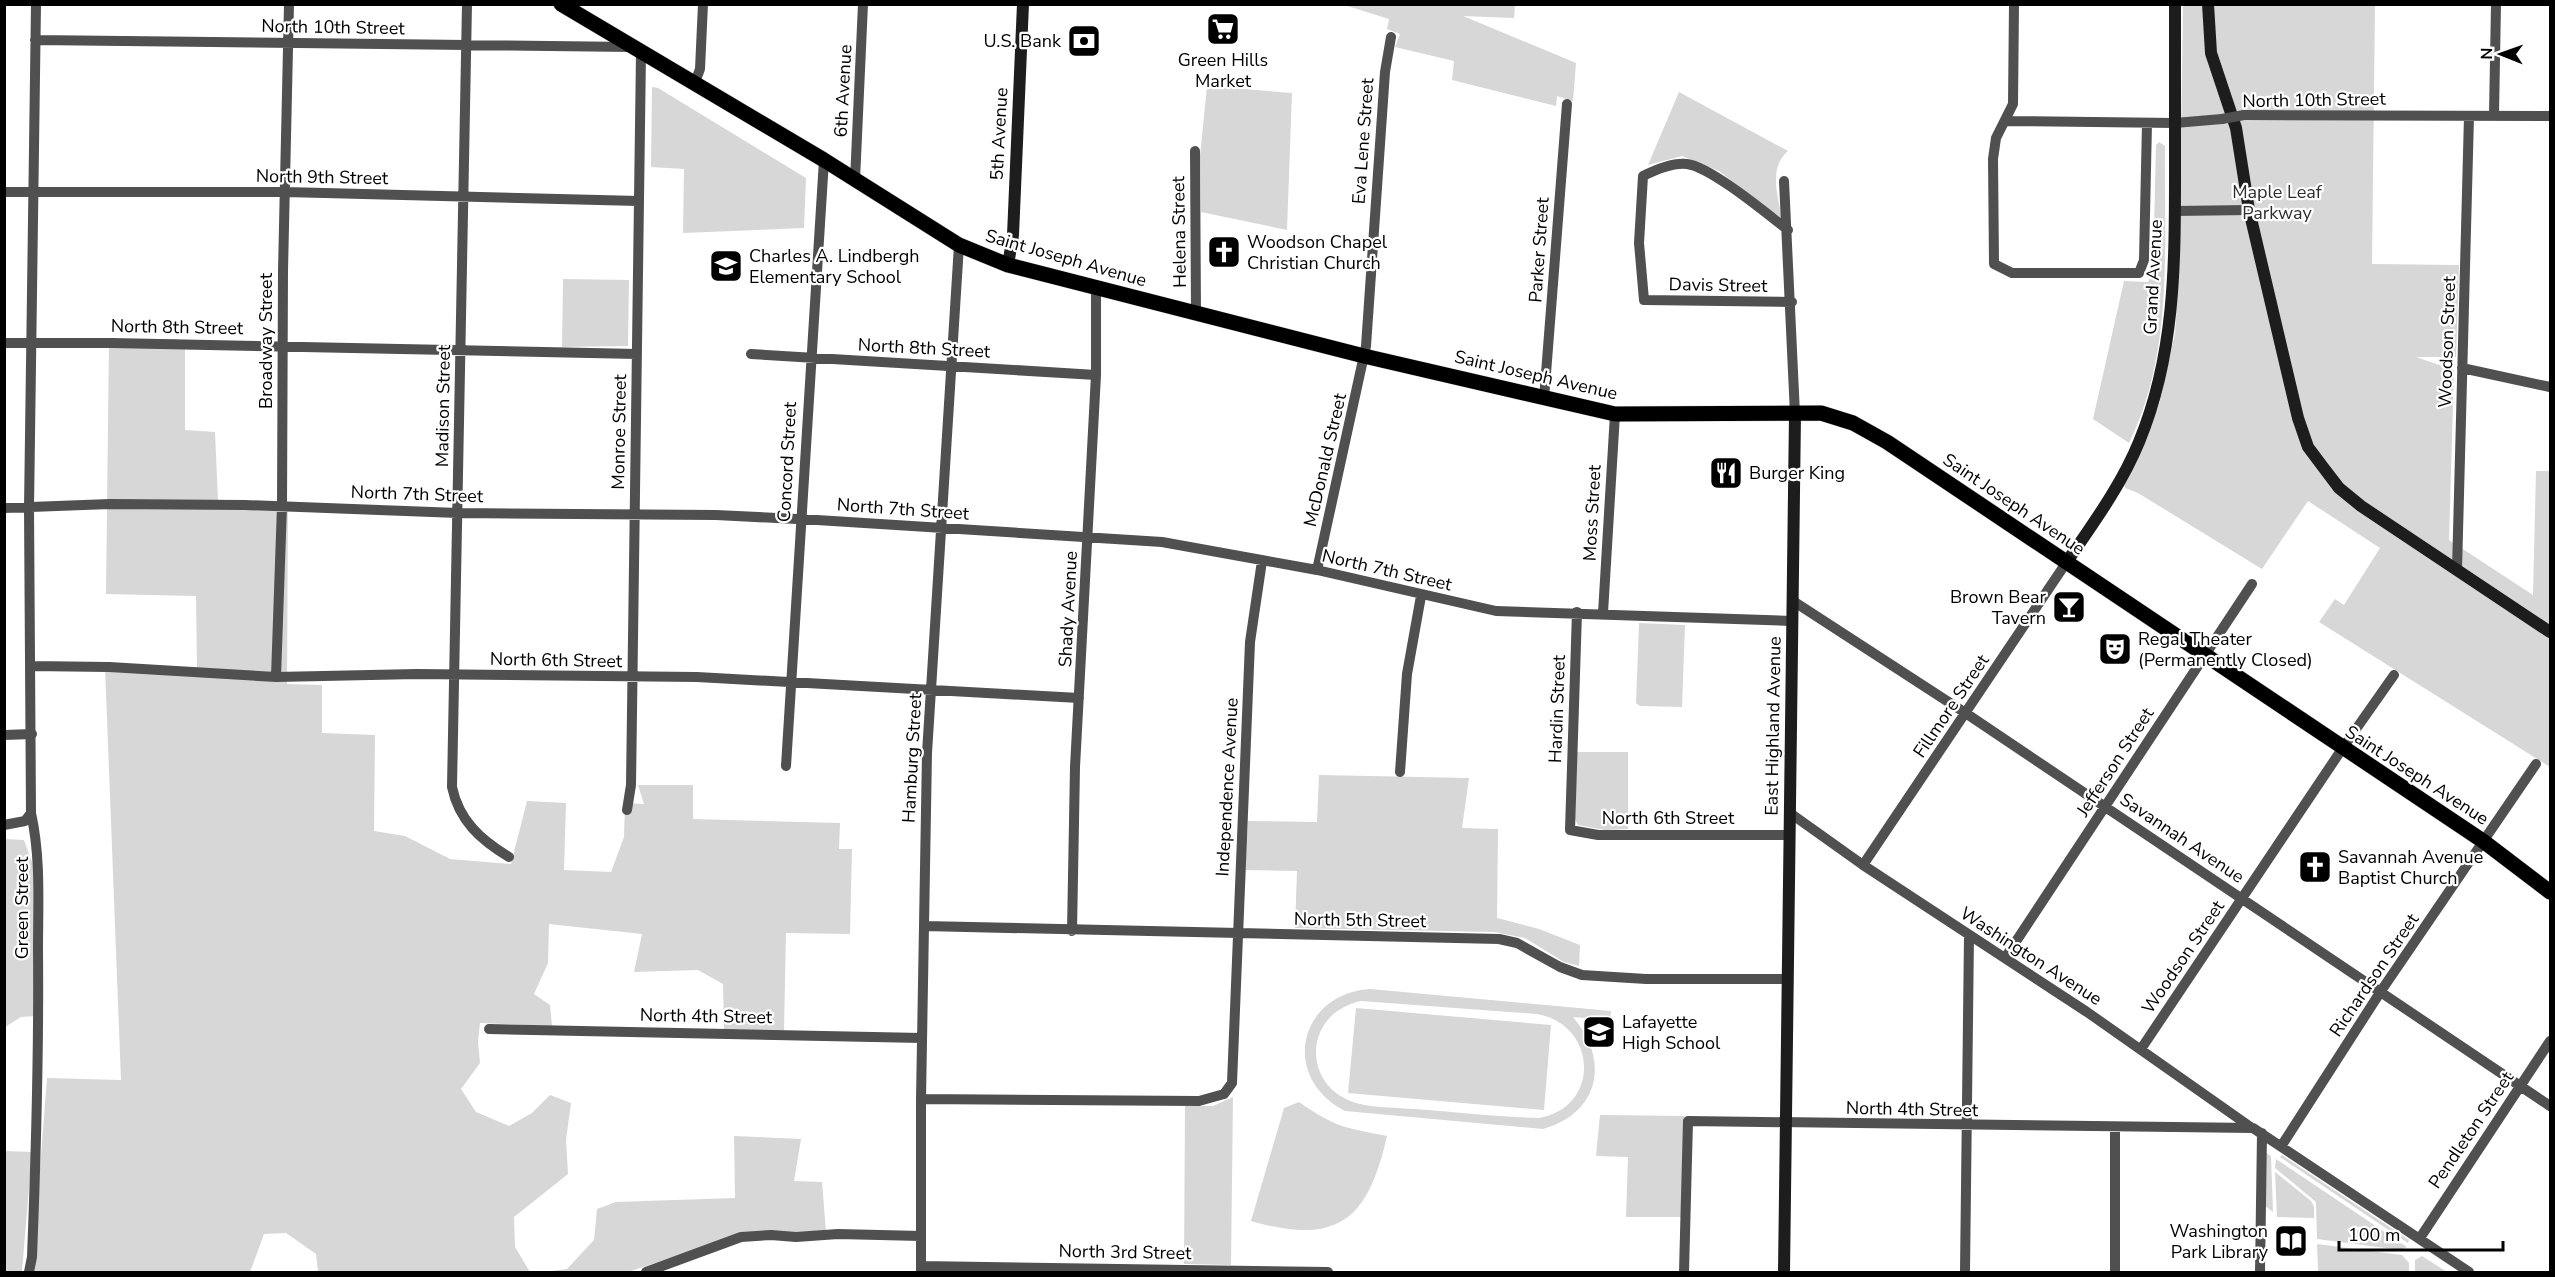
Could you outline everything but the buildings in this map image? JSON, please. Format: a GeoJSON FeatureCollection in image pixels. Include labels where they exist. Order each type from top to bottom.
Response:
{"type":"FeatureCollection","features":[{"type":"Feature","properties":{"kind":"main road","name":"Saint Joseph Avenue"},"geometry":{"type":"LineString","coordinates":[[561,4],[694,85],[824,160],[959,245],[1008,265],[1364,356],[1615,414],[1821,413],[1835,417],[1887,442],[2483,842],[2550,892]]}},
{"type":"Feature","properties":{"kind":"street","name":"Green Street"},"geometry":{"type":"LineString","coordinates":[[29,1272],[32,1257],[38,1111],[39,1000],[38,854],[31,813],[30,508],[36,4]]}},
{"type":"Feature","properties":{"kind":"street","name":"Broadway Street"},"geometry":{"type":"LineString","coordinates":[[276,677],[282,506],[289,4]]}},
{"type":"Feature","properties":{"kind":"street","name":"Madison Street"},"geometry":{"type":"LineString","coordinates":[[467,4],[452,787],[456,806],[469,825],[494,848],[509,857]]}},
{"type":"Feature","properties":{"kind":"street"},"geometry":{"type":"LineString","coordinates":[[694,85],[700,69],[703,4]]}},
{"type":"Feature","properties":{"kind":"street","name":"6th Avenue"},"geometry":{"type":"LineString","coordinates":[[855,180],[863,4]]}},
{"type":"Feature","properties":{"kind":"street","name":"5th Avenue"},"geometry":{"type":"LineString","coordinates":[[1008,265],[1013,235],[1023,4]]}},
{"type":"Feature","properties":{"kind":"street"},"geometry":{"type":"LineString","coordinates":[[2014,4],[2013,104],[1996,138],[1993,159],[1994,264],[2012,273],[2139,273],[2144,260],[2147,123]]}},
{"type":"Feature","properties":{"kind":"street","name":"Grand Avenue"},"geometry":{"type":"LineString","coordinates":[[2066,563],[2120,480],[2138,444],[2154,399],[2172,315],[2175,212],[2175,4]]}},
{"type":"Feature","properties":{"kind":"street"},"geometry":{"type":"LineString","coordinates":[[2208,4],[2209,42],[2236,128],[2248,210],[2283,361],[2308,447],[2346,494],[2550,632]]}},
{"type":"Feature","properties":{"kind":"street"},"geometry":{"type":"LineString","coordinates":[[2494,115],[2496,4]]}},
{"type":"Feature","properties":{"kind":"street","name":"Eva Lene Street"},"geometry":{"type":"LineString","coordinates":[[1364,356],[1385,72],[1390,37]]}},
{"type":"Feature","properties":{"kind":"street","name":"North 10th Street"},"geometry":{"type":"LineString","coordinates":[[35,40],[466,45],[636,50]]}},
{"type":"Feature","properties":{"kind":"street","name":"Monroe Street"},"geometry":{"type":"LineString","coordinates":[[627,810],[631,785],[639,201],[636,50]]}},
{"type":"Feature","properties":{"kind":"street","name":"Parker Street"},"geometry":{"type":"LineString","coordinates":[[1544,399],[1567,104]]}},
{"type":"Feature","properties":{"kind":"street","name":"North 10th Street"},"geometry":{"type":"LineString","coordinates":[[2006,121],[2175,123],[2244,115],[2550,116]]}},
{"type":"Feature","properties":{"kind":"street","name":"Woodson Street"},"geometry":{"type":"LineString","coordinates":[[2457,570],[2469,116]]}},
{"type":"Feature","properties":{"kind":"street","name":"Helena Street"},"geometry":{"type":"LineString","coordinates":[[1195,151],[1196,314]]}},
{"type":"Feature","properties":{"kind":"street","name":"Concord Street"},"geometry":{"type":"LineString","coordinates":[[786,766],[824,160]]}},
{"type":"Feature","properties":{"kind":"street","name":"Davis Street"},"geometry":{"type":"LineString","coordinates":[[1788,230],[1721,180],[1687,164],[1658,169],[1642,176],[1639,243],[1644,300],[1792,303]]}},
{"type":"Feature","properties":{"kind":"street","name":"East Highland Avenue"},"geometry":{"type":"LineString","coordinates":[[1784,181],[1792,303],[1795,414],[1784,1272]]}},
{"type":"Feature","properties":{"kind":"street","name":"North 9th Street"},"geometry":{"type":"LineString","coordinates":[[4,192],[285,192],[639,201]]}},
{"type":"Feature","properties":{"kind":"street"},"geometry":{"type":"LineString","coordinates":[[2175,212],[2248,210]]}},
{"type":"Feature","properties":{"kind":"street","name":"Hamburg Street"},"geometry":{"type":"LineString","coordinates":[[921,1269],[921,1099],[927,753],[959,245]]}},
{"type":"Feature","properties":{"kind":"street","name":"Shady Avenue"},"geometry":{"type":"LineString","coordinates":[[1072,931],[1079,698],[1096,375],[1096,288]]}},
{"type":"Feature","properties":{"kind":"street","name":"North 8th Street"},"geometry":{"type":"LineString","coordinates":[[4,343],[283,346],[637,354]]}},
{"type":"Feature","properties":{"kind":"street","name":"North 8th Street"},"geometry":{"type":"LineString","coordinates":[[751,354],[1096,375]]}},
{"type":"Feature","properties":{"kind":"street","name":"McDonald Street"},"geometry":{"type":"LineString","coordinates":[[1317,570],[1364,356]]}},
{"type":"Feature","properties":{"kind":"street"},"geometry":{"type":"LineString","coordinates":[[2462,368],[2550,387]]}},
{"type":"Feature","properties":{"kind":"street","name":"Moss Street"},"geometry":{"type":"LineString","coordinates":[[1603,613],[1615,414]]}},
{"type":"Feature","properties":{"kind":"street","name":"North 7th Street"},"geometry":{"type":"LineString","coordinates":[[4,508],[111,504],[282,506],[458,513],[800,519],[1162,542],[1317,570],[1421,596],[1496,611],[1792,621]]}},
{"type":"Feature","properties":{"kind":"street","name":"Independence Avenue"},"geometry":{"type":"LineString","coordinates":[[921,1099],[1214,1099],[1224,1094],[1232,1083],[1236,934],[1250,642],[1262,561]]}},
{"type":"Feature","properties":{"kind":"street","name":"Fillmore Street"},"geometry":{"type":"LineString","coordinates":[[1863,865],[1967,714],[2066,563]]}},
{"type":"Feature","properties":{"kind":"street","name":"Jefferson Street"},"geometry":{"type":"LineString","coordinates":[[2005,958],[2252,584]]}},
{"type":"Feature","properties":{"kind":"street"},"geometry":{"type":"LineString","coordinates":[[1400,772],[1407,674],[1421,596]]}},
{"type":"Feature","properties":{"kind":"street","name":"Savannah Avenue"},"geometry":{"type":"LineString","coordinates":[[1793,602],[1967,714],[2550,1106]]}},
{"type":"Feature","properties":{"kind":"street","name":"Hardin Street"},"geometry":{"type":"LineString","coordinates":[[1571,807],[1577,612]]}},
{"type":"Feature","properties":{"kind":"street","name":"North 6th Street"},"geometry":{"type":"LineString","coordinates":[[31,666],[109,667],[276,677],[454,675],[697,677],[1079,698]]}},
{"type":"Feature","properties":{"kind":"street","name":"Woodson Street"},"geometry":{"type":"LineString","coordinates":[[2141,1049],[2394,675]]}},
{"type":"Feature","properties":{"kind":"street"},"geometry":{"type":"LineString","coordinates":[[4,735],[32,734]]}},
{"type":"Feature","properties":{"kind":"street","name":"Richardson Street"},"geometry":{"type":"LineString","coordinates":[[2282,1146],[2381,991],[2536,764]]}},
{"type":"Feature","properties":{"kind":"street","name":"North 6th Street"},"geometry":{"type":"LineString","coordinates":[[1571,807],[1570,830],[1598,835],[1790,835]]}},
{"type":"Feature","properties":{"kind":"street"},"geometry":{"type":"LineString","coordinates":[[4,825],[25,821],[31,813]]}},
{"type":"Feature","properties":{"kind":"street","name":"Washington Avenue"},"geometry":{"type":"LineString","coordinates":[[1790,813],[1863,865],[2141,1049],[2257,1131]]}},
{"type":"Feature","properties":{"kind":"street","name":"North 5th Street"},"geometry":{"type":"LineString","coordinates":[[924,926],[1498,939],[1517,943],[1560,967],[1582,975],[1646,979],[1787,979]]}},
{"type":"Feature","properties":{"kind":"street"},"geometry":{"type":"LineString","coordinates":[[1965,1272],[1969,935]]}},
{"type":"Feature","properties":{"kind":"street","name":"North 4th Street"},"geometry":{"type":"LineString","coordinates":[[489,1029],[922,1038]]}},
{"type":"Feature","properties":{"kind":"street","name":"Pendleton Street"},"geometry":{"type":"LineString","coordinates":[[2420,1238],[2550,1041]]}},
{"type":"Feature","properties":{"kind":"street","name":"North 4th Street"},"geometry":{"type":"LineString","coordinates":[[1684,1272],[1688,1121],[2257,1131]]}},
{"type":"Feature","properties":{"kind":"street"},"geometry":{"type":"LineString","coordinates":[[2115,1128],[2115,1272]]}},
{"type":"Feature","properties":{"kind":"street"},"geometry":{"type":"LineString","coordinates":[[2257,1131],[2469,1272]]}},
{"type":"Feature","properties":{"kind":"street"},"geometry":{"type":"LineString","coordinates":[[2257,1131],[2260,1272]]}},
{"type":"Feature","properties":{"kind":"street"},"geometry":{"type":"LineString","coordinates":[[646,1272],[741,1237],[771,1234],[796,1237],[838,1234],[921,1236]]}},
{"type":"Feature","properties":{"kind":"street","name":"North 3rd Street"},"geometry":{"type":"LineString","coordinates":[[921,1269],[1328,1272]]}},
{"type":"Feature","properties":{"kind":"green space"},"geometry":{"type":"Polygon","coordinates":[[[1344,5],[1515,5],[1514,18],[1463,16],[1576,63],[1573,101],[1557,96],[1556,106],[1452,80],[1454,61],[1395,47],[1400,34],[1387,29],[1389,19],[1344,5]]]}},
{"type":"Feature","properties":{"kind":"green space","name":"Maple Leaf Parkway"},"geometry":{"type":"Polygon","coordinates":[[[2183,5],[2375,5],[2372,264],[2459,265],[2456,357],[2416,357],[2454,370],[2449,540],[2533,595],[2536,471],[2550,471],[2550,767],[2319,622],[2335,599],[2344,605],[2380,548],[2308,501],[2262,569],[2138,493],[2125,488],[2124,483],[2147,436],[2160,401],[2175,333],[2179,276],[2183,5]]]}},
{"type":"Feature","properties":{"kind":"green space"},"geometry":{"type":"Polygon","coordinates":[[[1207,86],[1292,93],[1287,230],[1201,212],[1200,156],[1207,86]]]}},
{"type":"Feature","properties":{"kind":"green space"},"geometry":{"type":"Polygon","coordinates":[[[652,87],[658,88],[806,178],[804,228],[683,233],[684,169],[651,167],[652,87]]]}},
{"type":"Feature","properties":{"kind":"green space"},"geometry":{"type":"Polygon","coordinates":[[[1679,92],[1788,151],[1782,158],[1776,174],[1782,219],[1719,171],[1682,156],[1648,165],[1679,92]]]}},
{"type":"Feature","properties":{"kind":"green space"},"geometry":{"type":"Polygon","coordinates":[[[2159,142],[2165,146],[2164,298],[2153,372],[2143,408],[2129,443],[2093,419],[2124,281],[2148,282],[2153,272],[2156,145],[2159,142]]]}},
{"type":"Feature","properties":{"kind":"green space"},"geometry":{"type":"Polygon","coordinates":[[[563,279],[629,280],[628,346],[562,347],[563,279]]]}},
{"type":"Feature","properties":{"kind":"green space"},"geometry":{"type":"Polygon","coordinates":[[[109,339],[178,339],[185,350],[185,430],[215,432],[218,501],[288,502],[287,684],[322,685],[322,733],[375,735],[374,831],[405,836],[450,859],[511,864],[527,801],[566,803],[564,870],[611,872],[624,837],[625,803],[644,804],[638,785],[693,785],[693,819],[840,823],[839,849],[852,849],[850,934],[786,933],[784,1030],[724,1029],[723,984],[698,970],[634,972],[642,934],[549,924],[548,963],[534,994],[550,1005],[552,1026],[480,1023],[478,1041],[480,1063],[461,1089],[476,1112],[509,1126],[532,1113],[550,1095],[571,1103],[566,1140],[568,1174],[514,1217],[515,1247],[530,1272],[318,1272],[316,1254],[286,1233],[264,1234],[250,1272],[32,1272],[47,1078],[121,1080],[105,667],[197,669],[196,596],[106,594],[109,339]]]}},
{"type":"Feature","properties":{"kind":"green space"},"geometry":{"type":"Polygon","coordinates":[[[1639,623],[1685,625],[1682,707],[1640,706],[1636,703],[1639,623]]]}},
{"type":"Feature","properties":{"kind":"green space"},"geometry":{"type":"Polygon","coordinates":[[[1577,752],[1628,752],[1628,829],[1605,830],[1578,825],[1575,819],[1577,752]]]}},
{"type":"Feature","properties":{"kind":"green space"},"geometry":{"type":"Polygon","coordinates":[[[1319,775],[1469,778],[1462,828],[1498,829],[1497,918],[1539,929],[1580,945],[1579,966],[1564,962],[1525,938],[1494,932],[1295,928],[1297,871],[1245,870],[1248,821],[1317,822],[1319,775]]]}},
{"type":"Feature","properties":{"kind":"green space"},"geometry":{"type":"Polygon","coordinates":[[[5,839],[24,840],[33,865],[37,1016],[21,1017],[5,1027],[5,839]]]}},
{"type":"Feature","properties":{"kind":"green space"},"geometry":{"type":"Polygon","coordinates":[[[1370,989],[1611,1011],[1610,1020],[1573,1017],[1585,1034],[1592,1050],[1595,1067],[1593,1083],[1587,1098],[1577,1111],[1562,1121],[1543,1129],[1345,1111],[1324,1096],[1311,1079],[1305,1059],[1306,1039],[1313,1021],[1327,1006],[1346,994],[1370,989]],[[1361,1001],[1340,1009],[1324,1024],[1318,1038],[1316,1057],[1325,1081],[1338,1094],[1354,1102],[1380,1107],[1539,1118],[1559,1111],[1574,1098],[1582,1083],[1584,1065],[1580,1048],[1571,1032],[1556,1021],[1536,1014],[1361,1001]]]}},
{"type":"Feature","properties":{"kind":"green space"},"geometry":{"type":"Polygon","coordinates":[[[1356,1008],[1551,1025],[1544,1110],[1348,1093],[1356,1008]]]}},
{"type":"Feature","properties":{"kind":"green space"},"geometry":{"type":"Polygon","coordinates":[[[1233,1097],[1231,1265],[1184,1264],[1185,1106],[1213,1106],[1233,1097]]]}},
{"type":"Feature","properties":{"kind":"green space"},"geometry":{"type":"Polygon","coordinates":[[[1299,1102],[1322,1117],[1341,1125],[1387,1136],[1370,1188],[1359,1206],[1344,1219],[1327,1227],[1306,1230],[1281,1228],[1251,1221],[1284,1108],[1299,1102]]]}},
{"type":"Feature","properties":{"kind":"green space"},"geometry":{"type":"Polygon","coordinates":[[[1600,1115],[1684,1116],[1683,1217],[1626,1217],[1628,1157],[1596,1156],[1600,1115]]]}},
{"type":"Feature","properties":{"kind":"green space"},"geometry":{"type":"Polygon","coordinates":[[[734,1136],[801,1139],[794,1181],[822,1182],[826,1232],[718,1242],[628,1272],[545,1272],[567,1269],[594,1240],[597,1209],[616,1202],[735,1198],[734,1136]]]}},
{"type":"Feature","properties":{"kind":"green space"},"geometry":{"type":"Polygon","coordinates":[[[4,1151],[32,1152],[22,1271],[5,1272],[4,1151]]]}},
{"type":"Feature","properties":{"kind":"green space"},"geometry":{"type":"Polygon","coordinates":[[[2266,1153],[2271,1156],[2273,1212],[2265,1206],[2266,1153]]]}},
{"type":"Feature","properties":{"kind":"green space"},"geometry":{"type":"Polygon","coordinates":[[[2282,1155],[2409,1240],[2408,1243],[2280,1157],[2282,1155]]]}},
{"type":"Feature","properties":{"kind":"green space"},"geometry":{"type":"Polygon","coordinates":[[[2276,1159],[2407,1247],[2401,1250],[2317,1239],[2316,1202],[2275,1168],[2276,1159]]]}},
{"type":"Feature","properties":{"kind":"green space"},"geometry":{"type":"Polygon","coordinates":[[[2275,1172],[2311,1201],[2314,1207],[2314,1218],[2277,1217],[2275,1172]]]}},
{"type":"Feature","properties":{"kind":"green space"},"geometry":{"type":"Polygon","coordinates":[[[2317,1244],[2402,1255],[2409,1263],[2409,1272],[2318,1272],[2317,1244]]]}},
{"type":"Feature","properties":{"kind":"green space"},"geometry":{"type":"Polygon","coordinates":[[[2422,1256],[2447,1272],[2415,1272],[2415,1260],[2422,1256]]]}},
{"type":"Feature","properties":{"kind":"place","name":"Green Hills Market"},"geometry":{"type":"Point","coordinates":[1223,29]}},
{"type":"Feature","properties":{"kind":"place","name":"U.S. Bank"},"geometry":{"type":"Point","coordinates":[1084,41]}},
{"type":"Feature","properties":{"kind":"place","name":"Woodson Chapel Christian Church"},"geometry":{"type":"Point","coordinates":[1224,252]}},
{"type":"Feature","properties":{"kind":"place","name":"Charles A. Lindbergh Elementary School"},"geometry":{"type":"Point","coordinates":[726,266]}},
{"type":"Feature","properties":{"kind":"place","name":"Burger King"},"geometry":{"type":"Point","coordinates":[1726,473]}},
{"type":"Feature","properties":{"kind":"place","name":"Brown Bear Tavern"},"geometry":{"type":"Point","coordinates":[2069,607]}},
{"type":"Feature","properties":{"kind":"place","name":"Regal Theater (Permanently Closed)"},"geometry":{"type":"Point","coordinates":[2115,649]}},
{"type":"Feature","properties":{"kind":"place","name":"Savannah Avenue Baptist Church"},"geometry":{"type":"Point","coordinates":[2315,867]}},
{"type":"Feature","properties":{"kind":"place","name":"Lafayette High School"},"geometry":{"type":"Point","coordinates":[1599,1032]}},
{"type":"Feature","properties":{"kind":"place","name":"Washington Park Library"},"geometry":{"type":"Point","coordinates":[2291,1241]}}]}
